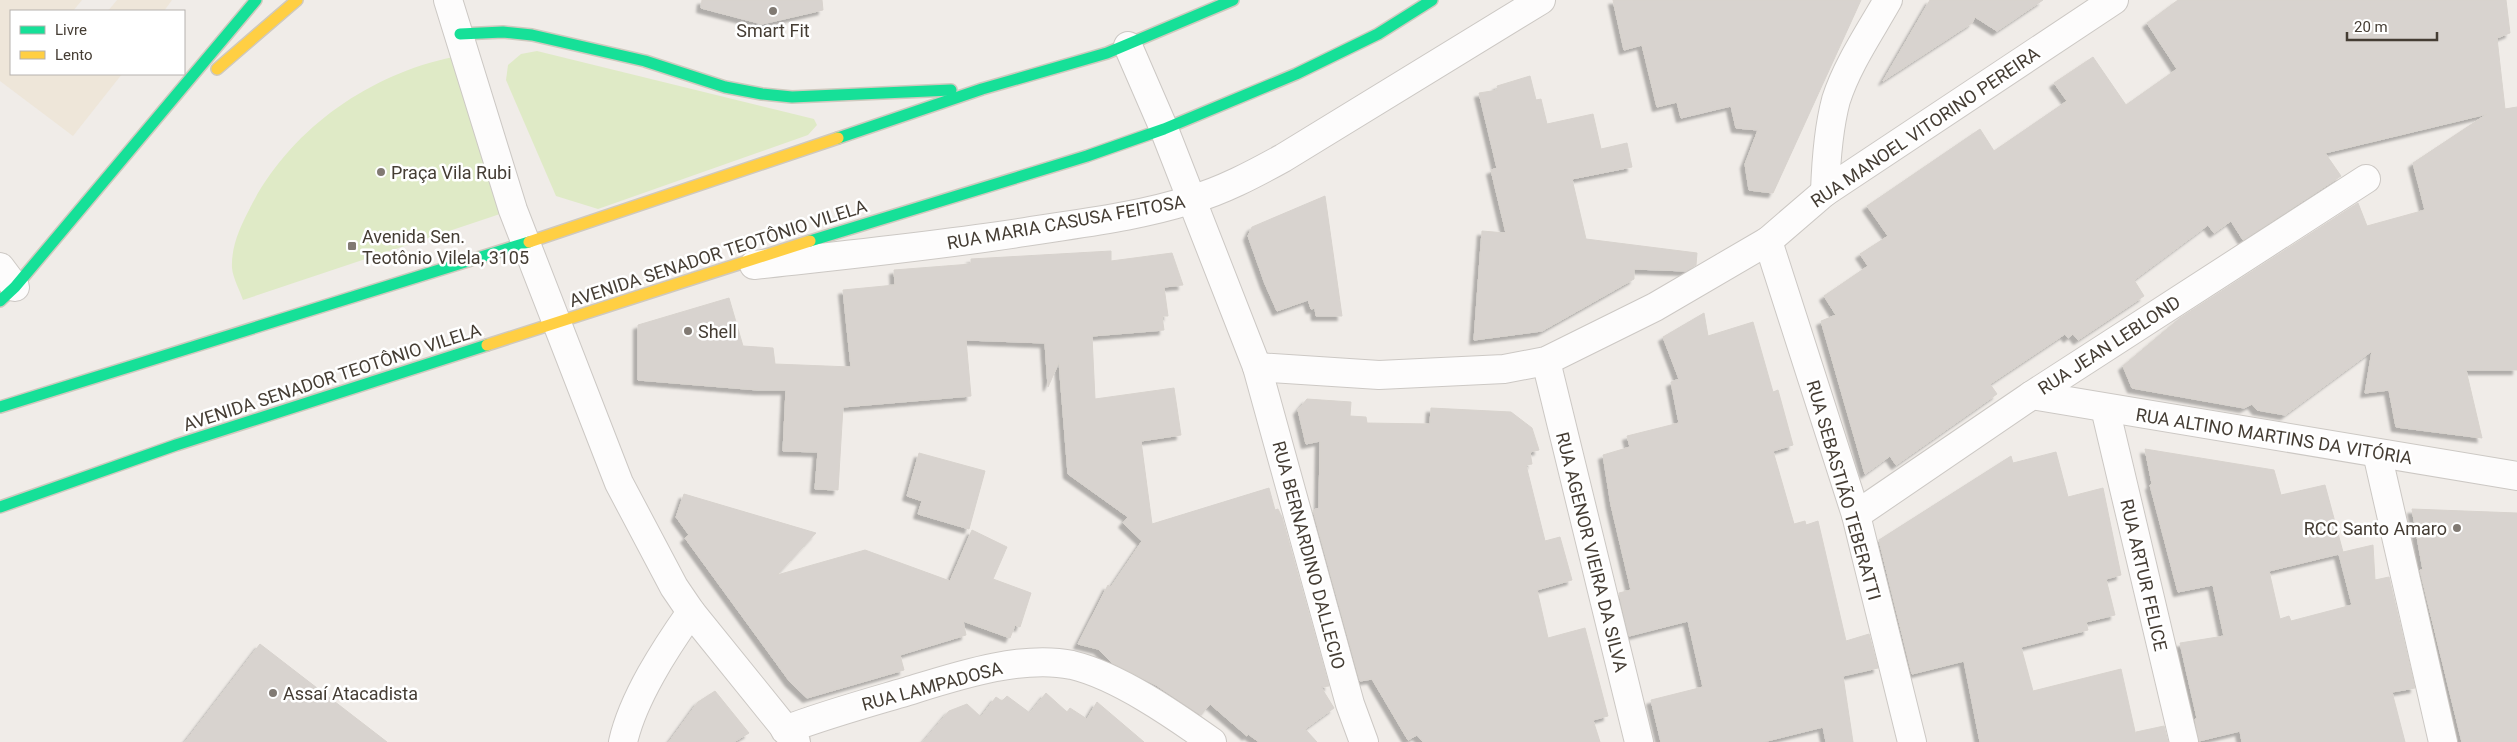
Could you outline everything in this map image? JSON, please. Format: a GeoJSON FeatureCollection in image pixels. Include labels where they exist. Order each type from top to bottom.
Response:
{"type":"FeatureCollection","features":[{"type":"Feature","properties":{"kind":"main road"},"geometry":{"type":"LineString","coordinates":[[5,285],[144,136],[256,0]]}},
{"type":"Feature","properties":{"kind":"main road"},"geometry":{"type":"LineString","coordinates":[[144,136],[276,15],[297,0]]}},
{"type":"Feature","properties":{"kind":"main road"},"geometry":{"type":"LineString","coordinates":[[0,407],[525,243],[982,89],[1128,46],[1233,0]]}},
{"type":"Feature","properties":{"kind":"main road","name":"AVENIDA SENADOR TEOTÔNIO VILELA"},"geometry":{"type":"LineString","coordinates":[[0,507],[176,445],[719,269],[1087,156],[1164,129],[1296,74],[1378,34],[1432,0]]}},
{"type":"Feature","properties":{"kind":"main road"},"geometry":{"type":"LineString","coordinates":[[460,34],[503,32],[532,35],[644,61],[725,87],[762,94],[792,97],[982,89]]}},
{"type":"Feature","properties":{"kind":"street"},"geometry":{"type":"LineString","coordinates":[[448,0],[513,210],[619,482],[674,587],[691,612],[790,736]]}},
{"type":"Feature","properties":{"kind":"street","name":"RUA MARIA CASUSA FEITOSA"},"geometry":{"type":"LineString","coordinates":[[719,269],[932,246],[1155,210],[1190,200],[1260,171],[1283,158],[1541,0]]}},
{"type":"Feature","properties":{"kind":"street"},"geometry":{"type":"LineString","coordinates":[[1824,192],[1827,146],[1837,98],[1854,61],[1888,0]]}},
{"type":"Feature","properties":{"kind":"street","name":"RUA MANOEL VITORINO PEREIRA"},"geometry":{"type":"LineString","coordinates":[[1257,367],[1388,375],[1504,370],[1546,361],[1597,338],[1655,307],[1768,242],[1824,192],[2114,0]]}},
{"type":"Feature","properties":{"kind":"street","name":"RUA BERNARDINO DALLECIO"},"geometry":{"type":"LineString","coordinates":[[1128,46],[1164,129],[1190,200],[1257,367],[1350,704],[1364,742]]}},
{"type":"Feature","properties":{"kind":"street","name":"RUA JEAN LEBLOND"},"geometry":{"type":"LineString","coordinates":[[1856,516],[2032,395],[2366,179]]}},
{"type":"Feature","properties":{"kind":"street","name":"RUA SEBASTIÃO TEBERATTI"},"geometry":{"type":"LineString","coordinates":[[1768,242],[1856,516],[1912,742]]}},
{"type":"Feature","properties":{"kind":"street","name":"RUA AGENOR VIEIRA DA SILVA"},"geometry":{"type":"LineString","coordinates":[[1546,361],[1639,742]]}},
{"type":"Feature","properties":{"kind":"street","name":"RUA ALTINO MARTINS DA VITÓRIA"},"geometry":{"type":"LineString","coordinates":[[2032,395],[2517,476]]}},
{"type":"Feature","properties":{"kind":"street","name":"RUA ARTUR FELICE"},"geometry":{"type":"LineString","coordinates":[[2105,408],[2184,742]]}},
{"type":"Feature","properties":{"kind":"street"},"geometry":{"type":"LineString","coordinates":[[2377,453],[2443,742]]}},
{"type":"Feature","properties":{"kind":"street"},"geometry":{"type":"LineString","coordinates":[[623,742],[645,688],[664,652],[691,612]]}},
{"type":"Feature","properties":{"kind":"street","name":"RUA LAMPADOSA"},"geometry":{"type":"LineString","coordinates":[[790,736],[824,716],[957,676],[1016,665],[1042,663],[1073,666],[1119,683],[1171,713],[1212,742]]}},
{"type":"Feature","properties":{"kind":"shaded area"},"geometry":{"type":"Polygon","coordinates":[[[0,0],[82,0],[74,10],[10,10],[10,75],[121,75],[73,136],[0,81],[0,0]]]}},
{"type":"Feature","properties":{"kind":"shaded area"},"geometry":{"type":"Polygon","coordinates":[[[117,0],[172,0],[165,10],[109,10],[117,0]]]}},
{"type":"Feature","properties":{"kind":"green space"},"geometry":{"type":"Polygon","coordinates":[[[537,51],[814,119],[817,125],[808,135],[598,209],[556,196],[506,80],[508,65],[521,54],[537,51]]]}},
{"type":"Feature","properties":{"kind":"green space","name":"Praça Vila Rubi"},"geometry":{"type":"Polygon","coordinates":[[[453,57],[503,213],[243,300],[232,268],[239,230],[265,181],[285,155],[333,111],[361,92],[390,77],[453,57]]]}},
{"type":"Feature","properties":{"kind":"building","name":"Smart Fit"},"geometry":{"type":"Polygon","coordinates":[[[702,0],[822,0],[823,10],[762,24],[701,8],[702,0]]]}},
{"type":"Feature","properties":{"kind":"building"},"geometry":{"type":"Polygon","coordinates":[[[1613,0],[1861,0],[1773,193],[1749,190],[1745,164],[1758,130],[1736,128],[1731,106],[1681,118],[1677,102],[1657,107],[1642,45],[1624,50],[1613,0]]]}},
{"type":"Feature","properties":{"kind":"building"},"geometry":{"type":"Polygon","coordinates":[[[1930,0],[2043,0],[1997,31],[1975,17],[1972,23],[1883,81],[1930,0]]]}},
{"type":"Feature","properties":{"kind":"building"},"geometry":{"type":"Polygon","coordinates":[[[2178,0],[2506,0],[2510,33],[2497,38],[2505,109],[2517,107],[2517,370],[2466,370],[2482,438],[2396,427],[2389,390],[2365,393],[2372,351],[2285,415],[2257,410],[2252,404],[2244,408],[2132,388],[2123,366],[2180,318],[2358,203],[2367,226],[2425,210],[2413,163],[2487,114],[2325,153],[2341,176],[2243,240],[2231,221],[2214,233],[2208,225],[2134,280],[2144,296],[2078,340],[2073,334],[2068,338],[2065,334],[1990,384],[1997,394],[1896,465],[1890,456],[1865,474],[1821,321],[1836,315],[1824,296],[1868,266],[1860,254],[1888,236],[1867,206],[1980,129],[1994,151],[2067,101],[2054,83],[2093,57],[2126,105],[2177,69],[2147,23],[2178,0]]]}},
{"type":"Feature","properties":{"kind":"building"},"geometry":{"type":"Polygon","coordinates":[[[1530,76],[1536,100],[1541,99],[1547,124],[1593,114],[1601,149],[1627,143],[1632,167],[1572,179],[1586,239],[1697,253],[1696,265],[1686,271],[1634,269],[1634,279],[1542,331],[1474,340],[1482,231],[1506,233],[1491,170],[1497,168],[1479,93],[1498,90],[1497,86],[1530,76]]]}},
{"type":"Feature","properties":{"kind":"building"},"geometry":{"type":"Polygon","coordinates":[[[1325,196],[1342,316],[1316,316],[1315,308],[1311,309],[1308,300],[1277,311],[1248,236],[1252,227],[1325,196]]]}},
{"type":"Feature","properties":{"kind":"building"},"geometry":{"type":"Polygon","coordinates":[[[1111,251],[1111,261],[1172,253],[1183,285],[1164,287],[1168,316],[1162,316],[1164,330],[1092,336],[1095,399],[1174,388],[1181,435],[1141,441],[1152,524],[1269,488],[1275,510],[1278,509],[1282,517],[1329,686],[1321,687],[1334,708],[1305,729],[1317,742],[1259,742],[1248,734],[1247,736],[1210,704],[1201,715],[1156,685],[1112,663],[1098,649],[1078,644],[1108,585],[1111,587],[1142,541],[1123,523],[1128,517],[1068,474],[1059,362],[1048,387],[1045,343],[966,340],[971,396],[843,407],[838,490],[815,489],[818,452],[783,451],[786,390],[758,390],[638,380],[638,325],[729,298],[743,346],[773,348],[775,364],[851,367],[843,290],[895,285],[894,270],[971,264],[971,259],[1111,251]]]}},
{"type":"Feature","properties":{"kind":"building"},"geometry":{"type":"Polygon","coordinates":[[[1704,313],[1708,336],[1753,322],[1773,392],[1778,390],[1793,445],[1773,451],[1794,524],[1805,521],[1806,525],[1818,521],[1846,641],[1869,634],[1878,668],[1843,676],[1853,742],[1826,742],[1823,727],[1763,742],[1661,742],[1651,700],[1703,687],[1688,621],[1629,636],[1619,593],[1631,590],[1611,505],[1603,455],[1630,447],[1627,436],[1679,423],[1671,382],[1679,379],[1663,337],[1704,313]]]}},
{"type":"Feature","properties":{"kind":"building"},"geometry":{"type":"Polygon","coordinates":[[[1307,399],[1351,402],[1350,416],[1366,417],[1367,423],[1430,424],[1431,408],[1511,412],[1532,428],[1539,450],[1530,452],[1532,464],[1526,465],[1545,541],[1560,537],[1572,580],[1537,590],[1548,638],[1585,628],[1608,716],[1593,720],[1600,742],[1423,742],[1417,735],[1408,740],[1372,679],[1360,681],[1313,510],[1319,508],[1320,441],[1306,444],[1298,410],[1307,399]]]}},
{"type":"Feature","properties":{"kind":"building"},"geometry":{"type":"Polygon","coordinates":[[[2145,449],[2274,470],[2281,495],[2325,485],[2343,552],[2373,545],[2375,580],[2389,577],[2415,688],[2392,692],[2405,742],[2242,742],[2240,731],[2199,741],[2195,719],[2197,718],[2180,643],[2224,636],[2213,585],[2178,592],[2150,485],[2152,484],[2145,449]],[[2339,554],[2269,571],[2280,619],[2289,616],[2291,621],[2352,605],[2339,554]]]}},
{"type":"Feature","properties":{"kind":"building"},"geometry":{"type":"Polygon","coordinates":[[[2056,452],[2068,497],[2103,488],[2121,575],[2106,579],[2115,615],[2086,622],[2088,630],[2021,647],[2033,691],[2121,669],[2136,736],[2136,732],[2164,726],[2168,742],[1980,742],[1964,661],[1912,674],[1879,540],[2011,456],[2013,463],[2056,452]]]}},
{"type":"Feature","properties":{"kind":"building"},"geometry":{"type":"Polygon","coordinates":[[[919,453],[985,471],[969,529],[918,514],[922,501],[907,496],[919,453]]]}},
{"type":"Feature","properties":{"kind":"building"},"geometry":{"type":"Polygon","coordinates":[[[684,494],[816,533],[777,575],[865,550],[950,581],[972,530],[1007,547],[993,579],[1031,593],[1020,627],[1015,625],[1010,638],[963,621],[966,635],[900,655],[904,670],[807,698],[790,682],[685,538],[689,535],[676,517],[684,494]]]}},
{"type":"Feature","properties":{"kind":"building"},"geometry":{"type":"Polygon","coordinates":[[[2412,509],[2517,513],[2517,742],[2462,742],[2420,570],[2423,570],[2412,509]]]}},
{"type":"Feature","properties":{"kind":"building","name":"Assaí Atacadista"},"geometry":{"type":"Polygon","coordinates":[[[260,644],[387,742],[185,742],[260,644]]]}},
{"type":"Feature","properties":{"kind":"building"},"geometry":{"type":"Polygon","coordinates":[[[715,691],[749,733],[734,742],[669,742],[698,702],[715,691]]]}},
{"type":"Feature","properties":{"kind":"building"},"geometry":{"type":"Polygon","coordinates":[[[1046,693],[1067,712],[1070,708],[1087,719],[1097,702],[1144,742],[923,742],[949,711],[967,704],[981,717],[996,697],[1002,701],[1007,696],[1030,713],[1046,693]]]}},
{"type":"Feature","properties":{"kind":"traffic: fast"},"geometry":{"type":"LineString","coordinates":[[0,301],[15,287],[256,0]]}},
{"type":"Feature","properties":{"kind":"traffic: fast"},"geometry":{"type":"LineString","coordinates":[[838,138],[982,89],[1107,53],[1233,0]]}},
{"type":"Feature","properties":{"kind":"traffic: fast"},"geometry":{"type":"LineString","coordinates":[[810,241],[1087,156],[1164,129],[1296,74],[1378,34],[1432,0]]}},
{"type":"Feature","properties":{"kind":"traffic: fast"},"geometry":{"type":"LineString","coordinates":[[460,34],[503,32],[532,35],[645,61],[725,87],[762,94],[792,97],[951,90]]}},
{"type":"Feature","properties":{"kind":"traffic: fast"},"geometry":{"type":"LineString","coordinates":[[0,407],[529,242]]}},
{"type":"Feature","properties":{"kind":"traffic: fast"},"geometry":{"type":"LineString","coordinates":[[0,507],[176,445],[487,345]]}},
{"type":"Feature","properties":{"kind":"traffic: slow"},"geometry":{"type":"LineString","coordinates":[[217,69],[297,0]]}},
{"type":"Feature","properties":{"kind":"traffic: slow"},"geometry":{"type":"LineString","coordinates":[[529,242],[838,138]]}},
{"type":"Feature","properties":{"kind":"traffic: slow"},"geometry":{"type":"LineString","coordinates":[[487,345],[810,241]]}},
{"type":"Feature","properties":{"kind":"place","name":"Smart Fit"},"geometry":{"type":"Point","coordinates":[773,11]}},
{"type":"Feature","properties":{"kind":"place","name":"Praça Vila Rubi"},"geometry":{"type":"Point","coordinates":[381,172]}},
{"type":"Feature","properties":{"kind":"place","name":"Avenida Sen. Teotônio Vilela, 3105"},"geometry":{"type":"Point","coordinates":[352,246]}},
{"type":"Feature","properties":{"kind":"place","name":"Shell"},"geometry":{"type":"Point","coordinates":[688,331]}},
{"type":"Feature","properties":{"kind":"place","name":"RCC Santo Amaro"},"geometry":{"type":"Point","coordinates":[2457,528]}},
{"type":"Feature","properties":{"kind":"place","name":"Assaí Atacadista"},"geometry":{"type":"Point","coordinates":[273,693]}}]}
